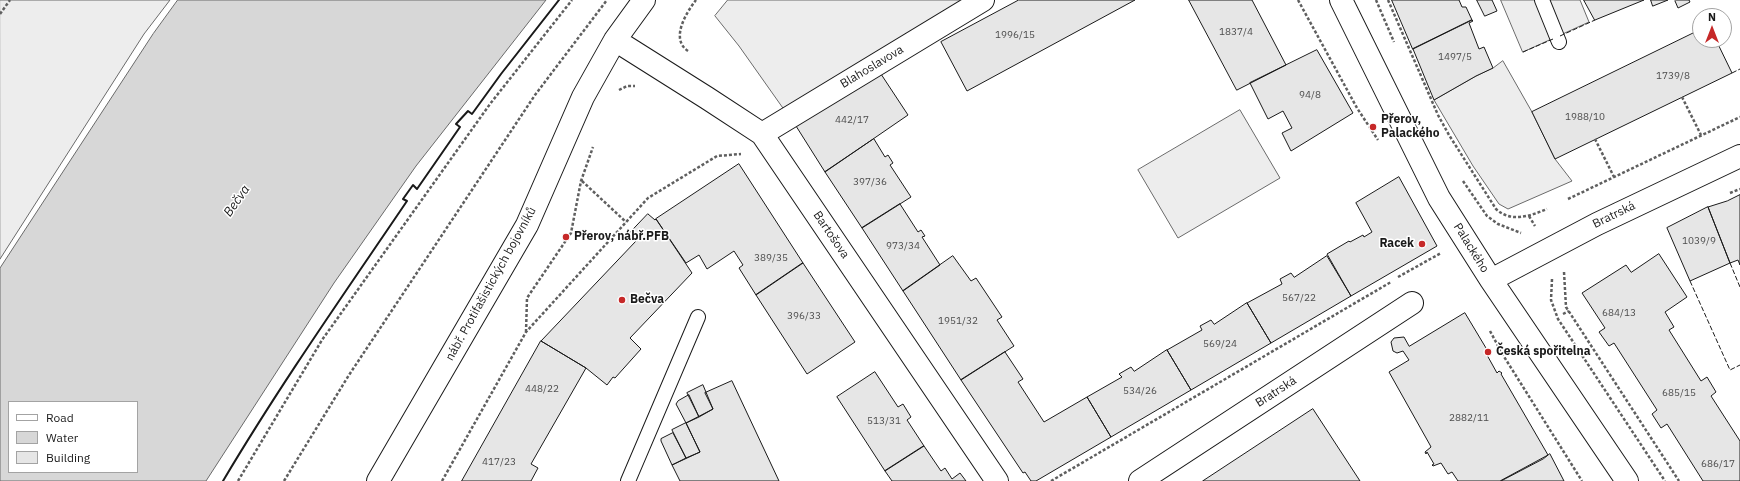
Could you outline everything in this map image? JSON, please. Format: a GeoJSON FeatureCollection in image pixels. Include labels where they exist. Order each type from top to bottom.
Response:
{"type":"FeatureCollection","features":[{"type":"Feature","properties":{"kind":"street","name":"nábř. Protifašistických bojovníků"},"geometry":{"type":"LineString","coordinates":[[378,481],[527,225],[583,97],[615,40],[644,0]]}},
{"type":"Feature","properties":{"kind":"street","name":"Blahoslavova"},"geometry":{"type":"LineString","coordinates":[[762,134],[983,0]]}},
{"type":"Feature","properties":{"kind":"street","name":"Palackého"},"geometry":{"type":"LineString","coordinates":[[1341,0],[1439,198],[1491,280],[1627,481]]}},
{"type":"Feature","properties":{"kind":"street","name":"Bartošova"},"geometry":{"type":"LineString","coordinates":[[615,40],[762,134],[997,481]]}},
{"type":"Feature","properties":{"kind":"street","name":"Bratrská"},"geometry":{"type":"LineString","coordinates":[[1491,280],[1617,213],[1740,156]]}},
{"type":"Feature","properties":{"kind":"street","name":"Bratrská"},"geometry":{"type":"LineString","coordinates":[[1140,481],[1412,303]]}},
{"type":"Feature","properties":{"kind":"lane"},"geometry":{"type":"LineString","coordinates":[[1542,0],[1559,42]]}},
{"type":"Feature","properties":{"kind":"lane"},"geometry":{"type":"LineString","coordinates":[[628,481],[698,316]]}},
{"type":"Feature","properties":{"kind":"path"},"geometry":{"type":"LineString","coordinates":[[0,14],[10,0]]}},
{"type":"Feature","properties":{"kind":"path"},"geometry":{"type":"LineString","coordinates":[[240,480],[322,340],[490,104],[572,0]]}},
{"type":"Feature","properties":{"kind":"path"},"geometry":{"type":"LineString","coordinates":[[284,481],[349,375],[530,102],[607,0]]}},
{"type":"Feature","properties":{"kind":"path"},"geometry":{"type":"LineString","coordinates":[[1376,0],[1395,43]]}},
{"type":"Feature","properties":{"kind":"path"},"geometry":{"type":"LineString","coordinates":[[1388,0],[1438,115],[1496,209],[1505,215],[1520,217],[1529,216],[1547,209]]}},
{"type":"Feature","properties":{"kind":"path"},"geometry":{"type":"LineString","coordinates":[[614,95],[627,86],[637,85]]}},
{"type":"Feature","properties":{"kind":"path"},"geometry":{"type":"LineString","coordinates":[[1682,97],[1702,135]]}},
{"type":"Feature","properties":{"kind":"path"},"geometry":{"type":"LineString","coordinates":[[1568,199],[1740,117]]}},
{"type":"Feature","properties":{"kind":"path"},"geometry":{"type":"LineString","coordinates":[[1595,139],[1614,177]]}},
{"type":"Feature","properties":{"kind":"path"},"geometry":{"type":"LineString","coordinates":[[526,332],[527,298],[571,233],[581,181],[594,145]]}},
{"type":"Feature","properties":{"kind":"path"},"geometry":{"type":"LineString","coordinates":[[1462,180],[1486,216],[1492,221],[1525,235]]}},
{"type":"Feature","properties":{"kind":"path"},"geometry":{"type":"LineString","coordinates":[[581,181],[626,222]]}},
{"type":"Feature","properties":{"kind":"path"},"geometry":{"type":"LineString","coordinates":[[1051,481],[1446,250]]}},
{"type":"Feature","properties":{"kind":"path"},"geometry":{"type":"LineString","coordinates":[[1564,270],[1566,279],[1565,303],[1569,311],[1679,481]]}},
{"type":"Feature","properties":{"kind":"path"},"geometry":{"type":"LineString","coordinates":[[1551,274],[1552,300],[1558,319],[1665,481]]}},
{"type":"Feature","properties":{"kind":"path"},"geometry":{"type":"LineString","coordinates":[[1563,314],[1569,311]]}},
{"type":"Feature","properties":{"kind":"shaded area"},"geometry":{"type":"Polygon","coordinates":[[[0,0],[170,0],[144,34],[0,259],[0,0]]]}},
{"type":"Feature","properties":{"kind":"shaded area"},"geometry":{"type":"Polygon","coordinates":[[[728,0],[973,0],[785,111],[739,46],[715,16],[728,0]]]}},
{"type":"Feature","properties":{"kind":"shaded area"},"geometry":{"type":"Polygon","coordinates":[[[1501,0],[1580,0],[1589,22],[1523,52],[1501,0]]]}},
{"type":"Feature","properties":{"kind":"shaded area"},"geometry":{"type":"Polygon","coordinates":[[[1503,61],[1532,112],[1555,159],[1572,181],[1508,209],[1499,204],[1473,166],[1434,100],[1503,61]]]}},
{"type":"Feature","properties":{"kind":"shaded area"},"geometry":{"type":"Polygon","coordinates":[[[1240,110],[1280,178],[1178,238],[1138,170],[1240,110]]]}},
{"type":"Feature","properties":{"kind":"water"},"geometry":{"type":"Polygon","coordinates":[[[178,0],[546,0],[416,166],[334,283],[206,481],[0,481],[0,268],[153,34],[178,0]]]}},
{"type":"Feature","properties":{"kind":"building"},"geometry":{"type":"Polygon","coordinates":[[[1019,0],[1135,0],[967,91],[941,42],[1019,0]]]}},
{"type":"Feature","properties":{"kind":"building"},"geometry":{"type":"Polygon","coordinates":[[[1189,0],[1252,0],[1286,65],[1237,90],[1189,0]]]}},
{"type":"Feature","properties":{"kind":"building"},"geometry":{"type":"Polygon","coordinates":[[[1392,0],[1459,0],[1462,7],[1466,7],[1472,20],[1413,49],[1392,0]]]}},
{"type":"Feature","properties":{"kind":"building"},"geometry":{"type":"Polygon","coordinates":[[[1477,0],[1492,0],[1497,11],[1485,16],[1477,0]]]}},
{"type":"Feature","properties":{"kind":"building"},"geometry":{"type":"Polygon","coordinates":[[[1584,0],[1644,0],[1595,20],[1584,0]]]}},
{"type":"Feature","properties":{"kind":"building"},"geometry":{"type":"Polygon","coordinates":[[[1651,0],[1668,0],[1653,6],[1651,0]]]}},
{"type":"Feature","properties":{"kind":"building"},"geometry":{"type":"Polygon","coordinates":[[[1689,0],[1690,2],[1678,8],[1675,1],[1689,0]]]}},
{"type":"Feature","properties":{"kind":"building"},"geometry":{"type":"Polygon","coordinates":[[[1472,20],[1473,21],[1469,23],[1479,49],[1484,47],[1493,68],[1434,100],[1413,49],[1472,20]]]}},
{"type":"Feature","properties":{"kind":"building"},"geometry":{"type":"Polygon","coordinates":[[[1692,34],[1692,48],[1720,48],[1732,73],[1555,159],[1532,112],[1692,34]]]}},
{"type":"Feature","properties":{"kind":"building"},"geometry":{"type":"Polygon","coordinates":[[[1317,50],[1353,113],[1291,151],[1282,133],[1292,128],[1283,111],[1268,119],[1250,83],[1317,50]]]}},
{"type":"Feature","properties":{"kind":"building"},"geometry":{"type":"Polygon","coordinates":[[[879,71],[908,115],[825,172],[796,126],[879,71]]]}},
{"type":"Feature","properties":{"kind":"building"},"geometry":{"type":"Polygon","coordinates":[[[874,139],[885,157],[888,155],[893,163],[890,165],[911,197],[862,228],[825,172],[874,139]]]}},
{"type":"Feature","properties":{"kind":"building"},"geometry":{"type":"Polygon","coordinates":[[[739,164],[803,263],[756,295],[739,268],[743,265],[734,251],[707,269],[699,255],[686,263],[656,219],[739,164]]]}},
{"type":"Feature","properties":{"kind":"building"},"geometry":{"type":"Polygon","coordinates":[[[1399,177],[1437,246],[1351,296],[1327,254],[1349,241],[1350,242],[1363,235],[1364,237],[1372,232],[1356,203],[1399,177]]]}},
{"type":"Feature","properties":{"kind":"building"},"geometry":{"type":"Polygon","coordinates":[[[1740,195],[1740,265],[1738,260],[1730,263],[1708,207],[1740,195]]]}},
{"type":"Feature","properties":{"kind":"building"},"geometry":{"type":"Polygon","coordinates":[[[900,204],[918,232],[921,230],[925,236],[922,237],[940,265],[903,291],[862,228],[900,204]]]}},
{"type":"Feature","properties":{"kind":"building"},"geometry":{"type":"Polygon","coordinates":[[[1708,207],[1730,263],[1690,281],[1667,228],[1708,207]]]}},
{"type":"Feature","properties":{"kind":"building"},"geometry":{"type":"Polygon","coordinates":[[[648,214],[655,220],[656,219],[692,273],[630,338],[641,349],[607,385],[586,368],[541,341],[636,241],[629,234],[648,214]]]}},
{"type":"Feature","properties":{"kind":"building"},"geometry":{"type":"Polygon","coordinates":[[[1659,254],[1687,297],[1665,312],[1674,327],[1669,330],[1701,381],[1707,377],[1716,392],[1711,396],[1740,441],[1740,481],[1703,481],[1667,424],[1661,428],[1652,414],[1657,410],[1614,343],[1609,346],[1599,332],[1605,328],[1582,293],[1626,265],[1631,272],[1659,254]]]}},
{"type":"Feature","properties":{"kind":"building"},"geometry":{"type":"Polygon","coordinates":[[[953,256],[971,281],[976,278],[1002,317],[997,320],[1014,346],[961,380],[903,291],[953,256]]]}},
{"type":"Feature","properties":{"kind":"building"},"geometry":{"type":"Polygon","coordinates":[[[1327,256],[1351,296],[1271,343],[1247,303],[1282,284],[1280,279],[1291,273],[1294,277],[1327,256]]]}},
{"type":"Feature","properties":{"kind":"building"},"geometry":{"type":"Polygon","coordinates":[[[803,263],[855,342],[807,374],[756,295],[803,263]]]}},
{"type":"Feature","properties":{"kind":"building"},"geometry":{"type":"Polygon","coordinates":[[[1247,303],[1271,343],[1191,390],[1167,350],[1202,330],[1200,326],[1211,320],[1214,324],[1247,303]]]}},
{"type":"Feature","properties":{"kind":"building"},"geometry":{"type":"Polygon","coordinates":[[[1465,313],[1489,353],[1487,355],[1497,373],[1499,371],[1502,373],[1501,374],[1548,455],[1500,481],[1458,481],[1452,472],[1448,474],[1441,463],[1433,466],[1432,465],[1434,464],[1427,452],[1426,454],[1425,452],[1431,447],[1389,372],[1409,360],[1403,351],[1397,353],[1393,351],[1391,342],[1394,338],[1404,337],[1409,346],[1465,313]]]}},
{"type":"Feature","properties":{"kind":"building"},"geometry":{"type":"Polygon","coordinates":[[[541,341],[586,368],[531,464],[538,468],[531,481],[462,481],[541,341]]]}},
{"type":"Feature","properties":{"kind":"building"},"geometry":{"type":"Polygon","coordinates":[[[1167,350],[1191,390],[1111,437],[1087,397],[1122,377],[1119,374],[1131,367],[1134,371],[1167,350]]]}},
{"type":"Feature","properties":{"kind":"building"},"geometry":{"type":"Polygon","coordinates":[[[1005,352],[1023,379],[1018,382],[1044,422],[1087,397],[1111,437],[1036,481],[1031,481],[1025,472],[1023,473],[961,380],[1005,352]]]}},
{"type":"Feature","properties":{"kind":"building"},"geometry":{"type":"Polygon","coordinates":[[[875,372],[898,407],[903,404],[911,417],[907,420],[924,446],[885,471],[837,397],[875,372]]]}},
{"type":"Feature","properties":{"kind":"building"},"geometry":{"type":"Polygon","coordinates":[[[732,381],[779,481],[680,481],[672,465],[700,452],[686,423],[713,409],[705,393],[732,381]]]}},
{"type":"Feature","properties":{"kind":"building"},"geometry":{"type":"Polygon","coordinates":[[[703,385],[713,409],[699,417],[687,393],[703,385]]]}},
{"type":"Feature","properties":{"kind":"building"},"geometry":{"type":"Polygon","coordinates":[[[689,395],[699,417],[686,423],[676,404],[678,401],[689,395]]]}},
{"type":"Feature","properties":{"kind":"building"},"geometry":{"type":"Polygon","coordinates":[[[1313,409],[1360,481],[1203,481],[1313,409]]]}},
{"type":"Feature","properties":{"kind":"building"},"geometry":{"type":"Polygon","coordinates":[[[686,423],[700,452],[686,458],[672,430],[686,423]]]}},
{"type":"Feature","properties":{"kind":"building"},"geometry":{"type":"Polygon","coordinates":[[[673,433],[686,458],[672,465],[661,439],[673,433]]]}},
{"type":"Feature","properties":{"kind":"building"},"geometry":{"type":"Polygon","coordinates":[[[924,446],[941,471],[945,468],[952,479],[960,473],[966,481],[892,481],[885,471],[924,446]]]}},
{"type":"Feature","properties":{"kind":"building"},"geometry":{"type":"Polygon","coordinates":[[[1550,454],[1564,481],[1501,481],[1543,459],[1550,454]]]}},
{"type":"Feature","properties":{"kind":"fence"},"geometry":{"type":"LineString","coordinates":[[1560,36],[1595,20]]}},
{"type":"Feature","properties":{"kind":"fence"},"geometry":{"type":"LineString","coordinates":[[1523,52],[1553,39]]}},
{"type":"Feature","properties":{"kind":"fence"},"geometry":{"type":"LineString","coordinates":[[1732,73],[1740,69]]}},
{"type":"Feature","properties":{"kind":"fence"},"geometry":{"type":"LineString","coordinates":[[1730,263],[1740,287]]}},
{"type":"Feature","properties":{"kind":"fence"},"geometry":{"type":"LineString","coordinates":[[1690,281],[1730,370],[1740,365]]}},
{"type":"Feature","properties":{"kind":"wall"},"geometry":{"type":"LineString","coordinates":[[223,481],[290,375],[407,201],[403,199],[413,185],[417,189],[460,127],[456,124],[468,111],[472,114],[501,74],[559,0]]}},
{"type":"Feature","properties":{"kind":"place","name":"Přerov, Palackého"},"geometry":{"type":"Point","coordinates":[1373,127]}},
{"type":"Feature","properties":{"kind":"place","name":"Přerov, nábř.PFB"},"geometry":{"type":"Point","coordinates":[566,237]}},
{"type":"Feature","properties":{"kind":"place","name":"Racek"},"geometry":{"type":"Point","coordinates":[1422,244]}},
{"type":"Feature","properties":{"kind":"place","name":"Bečva"},"geometry":{"type":"Point","coordinates":[622,300]}},
{"type":"Feature","properties":{"kind":"place","name":"Česká spořitelna"},"geometry":{"type":"Point","coordinates":[1488,352]}}]}
